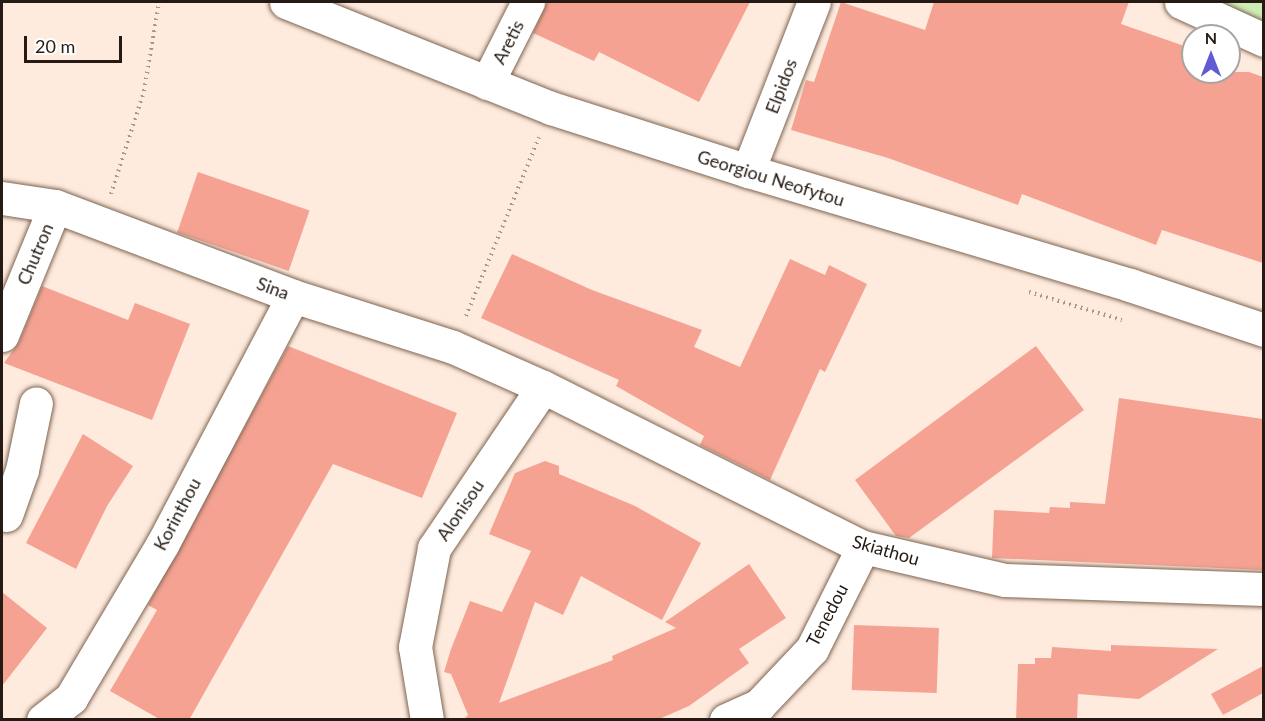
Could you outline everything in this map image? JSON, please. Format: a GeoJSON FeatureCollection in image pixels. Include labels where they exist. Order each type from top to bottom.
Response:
{"type":"FeatureCollection","features":[{"type":"Feature","properties":{"kind":"street","name":"Georgiou Neofytou"},"geometry":{"type":"LineString","coordinates":[[286,2],[550,108],[748,171],[1130,285],[1263,330]]}},
{"type":"Feature","properties":{"kind":"street","name":"Aretis"},"geometry":{"type":"LineString","coordinates":[[487,83],[528,2]]}},
{"type":"Feature","properties":{"kind":"street","name":"Elpidos"},"geometry":{"type":"LineString","coordinates":[[748,171],[814,2]]}},
{"type":"Feature","properties":{"kind":"street"},"geometry":{"type":"LineString","coordinates":[[1180,2],[1263,40]]}},
{"type":"Feature","properties":{"kind":"street","name":"Sina"},"geometry":{"type":"LineString","coordinates":[[2,198],[55,206],[293,296],[453,347],[543,387]]}},
{"type":"Feature","properties":{"kind":"street","name":"Chutron"},"geometry":{"type":"LineString","coordinates":[[2,335],[55,206]]}},
{"type":"Feature","properties":{"kind":"street","name":"Korinthou"},"geometry":{"type":"LineString","coordinates":[[43,720],[70,698],[157,552],[293,296]]}},
{"type":"Feature","properties":{"kind":"street","name":"Skiathou"},"geometry":{"type":"LineString","coordinates":[[543,387],[862,546],[1005,580],[1263,589]]}},
{"type":"Feature","properties":{"kind":"street","name":"Alonisou"},"geometry":{"type":"LineString","coordinates":[[427,720],[415,647],[434,548],[543,387]]}},
{"type":"Feature","properties":{"kind":"street"},"geometry":{"type":"LineString","coordinates":[[6,515],[11,466],[36,403]]}},
{"type":"Feature","properties":{"kind":"street","name":"Tenedou"},"geometry":{"type":"LineString","coordinates":[[726,720],[759,705],[812,648],[862,546]]}},
{"type":"Feature","properties":{"kind":"path"},"geometry":{"type":"LineString","coordinates":[[101,223],[144,90],[159,2]]}},
{"type":"Feature","properties":{"kind":"path"},"geometry":{"type":"LineString","coordinates":[[453,347],[550,108]]}},
{"type":"Feature","properties":{"kind":"green space"},"geometry":{"type":"Polygon","coordinates":[[[1198,2],[1263,2],[1263,36],[1198,2]]]}},
{"type":"Feature","properties":{"kind":"building"},"geometry":{"type":"Polygon","coordinates":[[[547,2],[750,2],[699,102],[599,52],[594,61],[533,33],[547,2]]]}},
{"type":"Feature","properties":{"kind":"building"},"geometry":{"type":"Polygon","coordinates":[[[841,2],[925,30],[934,2],[1129,2],[1121,24],[1181,45],[1181,84],[1241,84],[1241,72],[1263,77],[1263,263],[1162,230],[1156,245],[1022,194],[1018,205],[888,158],[791,130],[806,80],[814,82],[841,2]]]}},
{"type":"Feature","properties":{"kind":"building"},"geometry":{"type":"Polygon","coordinates":[[[198,172],[310,210],[289,271],[177,233],[198,172]]]}},
{"type":"Feature","properties":{"kind":"building"},"geometry":{"type":"Polygon","coordinates":[[[512,254],[592,290],[702,330],[694,347],[740,367],[790,259],[825,275],[829,265],[867,284],[825,372],[820,369],[770,480],[700,445],[704,436],[616,386],[619,380],[481,318],[512,254]]]}},
{"type":"Feature","properties":{"kind":"building"},"geometry":{"type":"Polygon","coordinates":[[[42,286],[128,320],[135,303],[190,324],[152,420],[4,363],[19,342],[42,286]]]}},
{"type":"Feature","properties":{"kind":"building"},"geometry":{"type":"Polygon","coordinates":[[[288,346],[457,413],[422,498],[333,464],[189,720],[161,720],[110,691],[157,610],[148,605],[288,346]]]}},
{"type":"Feature","properties":{"kind":"building"},"geometry":{"type":"Polygon","coordinates":[[[1036,346],[1084,410],[909,538],[896,536],[855,480],[1036,346]]]}},
{"type":"Feature","properties":{"kind":"building"},"geometry":{"type":"Polygon","coordinates":[[[1119,398],[1263,419],[1263,570],[992,558],[994,510],[1049,513],[1050,507],[1070,508],[1070,502],[1105,504],[1119,398]]]}},
{"type":"Feature","properties":{"kind":"building"},"geometry":{"type":"Polygon","coordinates":[[[83,434],[133,466],[107,506],[76,569],[26,543],[83,434]]]}},
{"type":"Feature","properties":{"kind":"building"},"geometry":{"type":"Polygon","coordinates":[[[545,461],[559,466],[559,474],[635,506],[701,543],[662,620],[581,576],[563,615],[535,602],[499,703],[613,660],[612,656],[676,628],[665,622],[749,564],[786,618],[739,649],[749,663],[689,706],[657,720],[463,720],[468,715],[451,674],[444,672],[451,649],[470,601],[502,612],[531,551],[489,534],[515,473],[545,461]]]}},
{"type":"Feature","properties":{"kind":"building"},"geometry":{"type":"Polygon","coordinates":[[[2,592],[47,628],[2,686],[2,592]]]}},
{"type":"Feature","properties":{"kind":"building"},"geometry":{"type":"Polygon","coordinates":[[[854,625],[939,628],[937,693],[852,690],[854,625]]]}},
{"type":"Feature","properties":{"kind":"building"},"geometry":{"type":"Polygon","coordinates":[[[1111,645],[1218,649],[1139,699],[1078,694],[1077,720],[1016,720],[1018,664],[1035,664],[1035,658],[1051,658],[1052,647],[1111,651],[1111,645]]]}},
{"type":"Feature","properties":{"kind":"building"},"geometry":{"type":"Polygon","coordinates":[[[1263,666],[1263,693],[1223,715],[1211,694],[1263,666]]]}}]}
